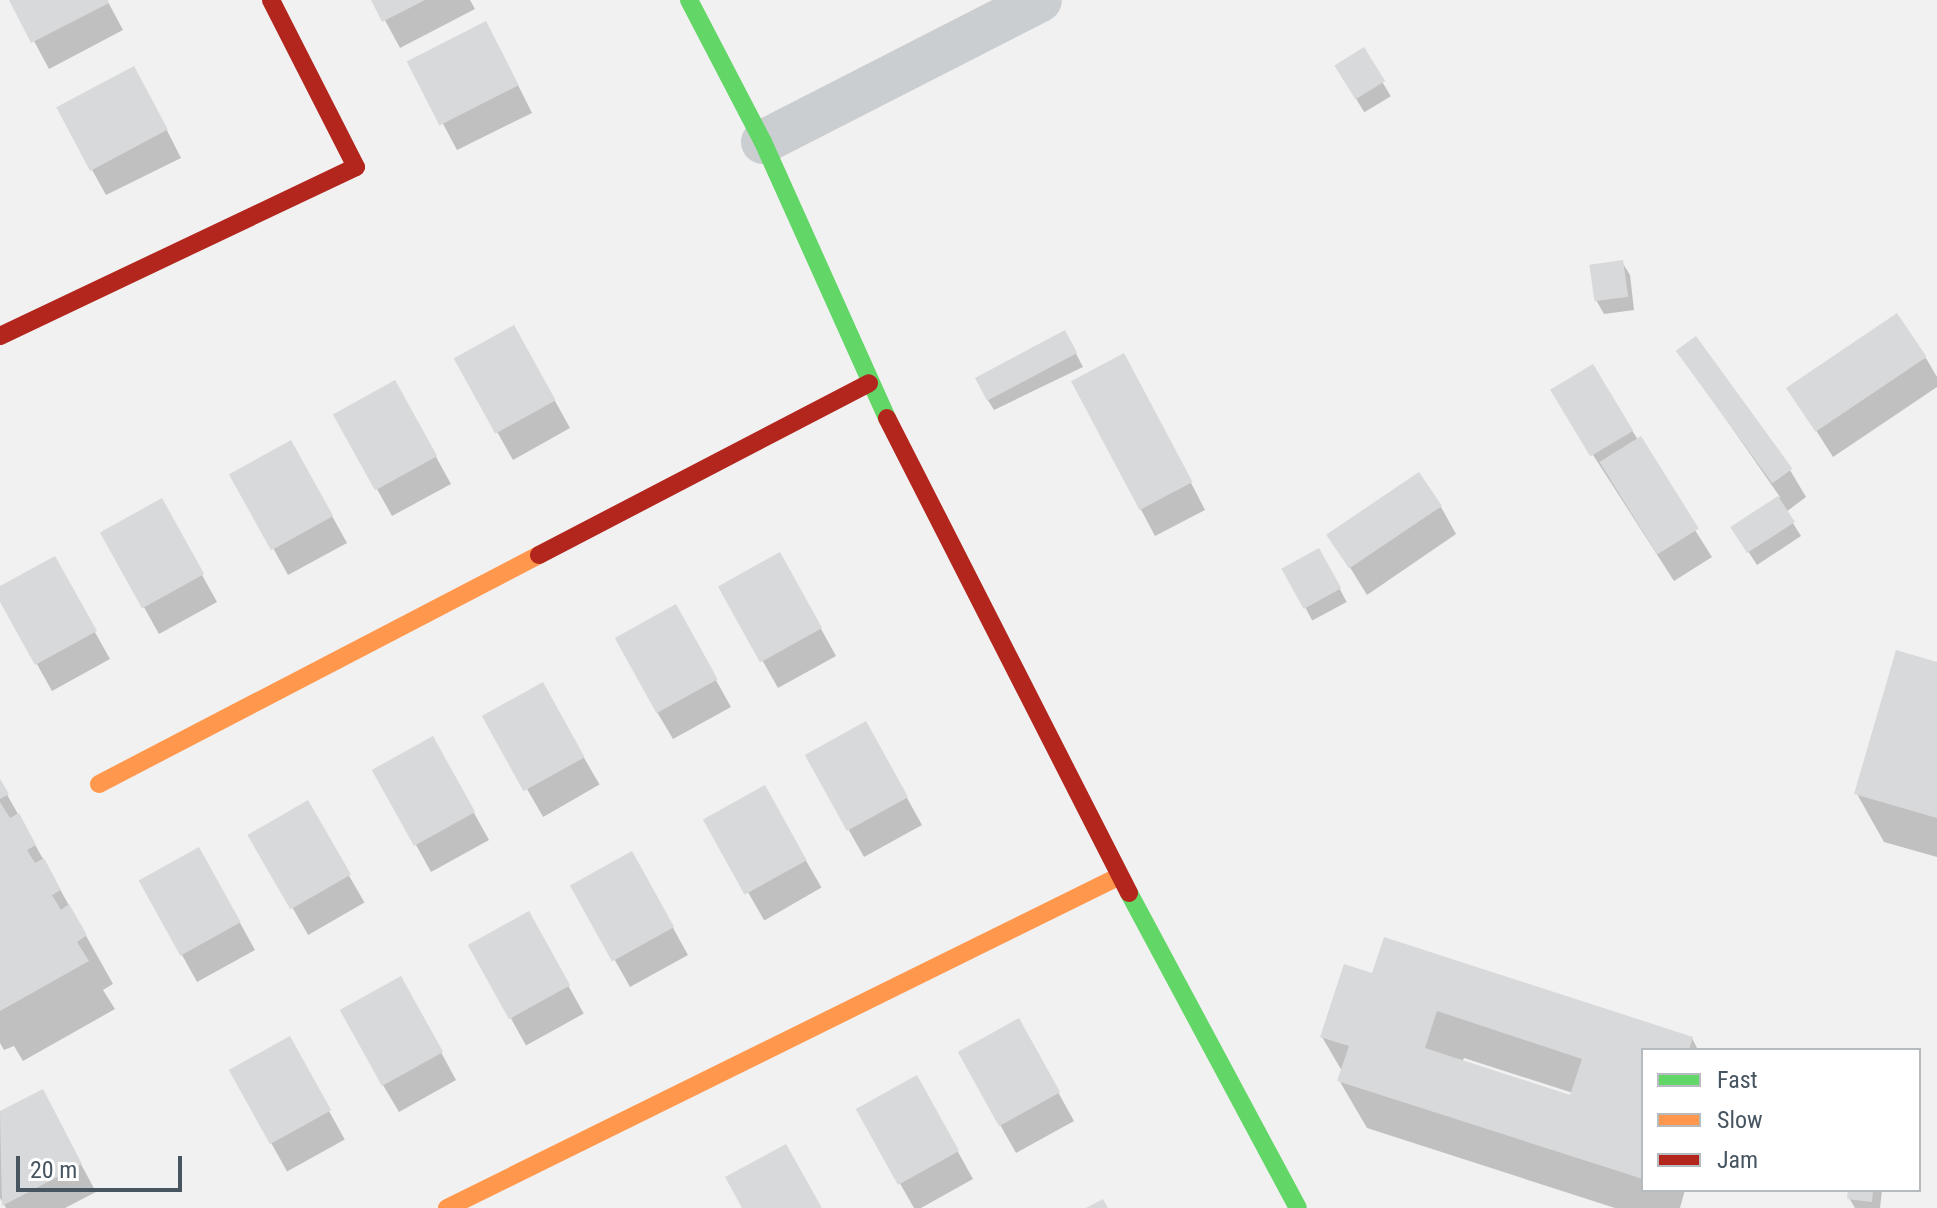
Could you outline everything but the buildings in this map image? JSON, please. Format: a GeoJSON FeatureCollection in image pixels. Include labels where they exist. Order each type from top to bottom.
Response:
{"type":"FeatureCollection","features":[{"type":"Feature","properties":{"kind":"street"},"geometry":{"type":"LineString","coordinates":[[0,336],[356,167],[271,0]]}},
{"type":"Feature","properties":{"kind":"street"},"geometry":{"type":"LineString","coordinates":[[689,0],[763,142],[869,383],[1120,876],[1298,1208]]}},
{"type":"Feature","properties":{"kind":"street"},"geometry":{"type":"LineString","coordinates":[[763,142],[1040,0]]}},
{"type":"Feature","properties":{"kind":"street"},"geometry":{"type":"LineString","coordinates":[[99,784],[869,383]]}},
{"type":"Feature","properties":{"kind":"street"},"geometry":{"type":"LineString","coordinates":[[447,1208],[1120,876]]}},
{"type":"Feature","properties":{"kind":"traffic: fast"},"geometry":{"type":"LineString","coordinates":[[689,0],[763,142],[887,418]]}},
{"type":"Feature","properties":{"kind":"traffic: fast"},"geometry":{"type":"LineString","coordinates":[[1129,893],[1298,1208]]}},
{"type":"Feature","properties":{"kind":"traffic: slow"},"geometry":{"type":"LineString","coordinates":[[99,784],[539,555]]}},
{"type":"Feature","properties":{"kind":"traffic: slow"},"geometry":{"type":"LineString","coordinates":[[447,1208],[1120,876]]}},
{"type":"Feature","properties":{"kind":"traffic: jam"},"geometry":{"type":"LineString","coordinates":[[0,336],[356,167],[271,0]]}},
{"type":"Feature","properties":{"kind":"traffic: jam"},"geometry":{"type":"LineString","coordinates":[[539,555],[869,383]]}},
{"type":"Feature","properties":{"kind":"traffic: jam"},"geometry":{"type":"LineString","coordinates":[[887,418],[1129,893]]}}]}
